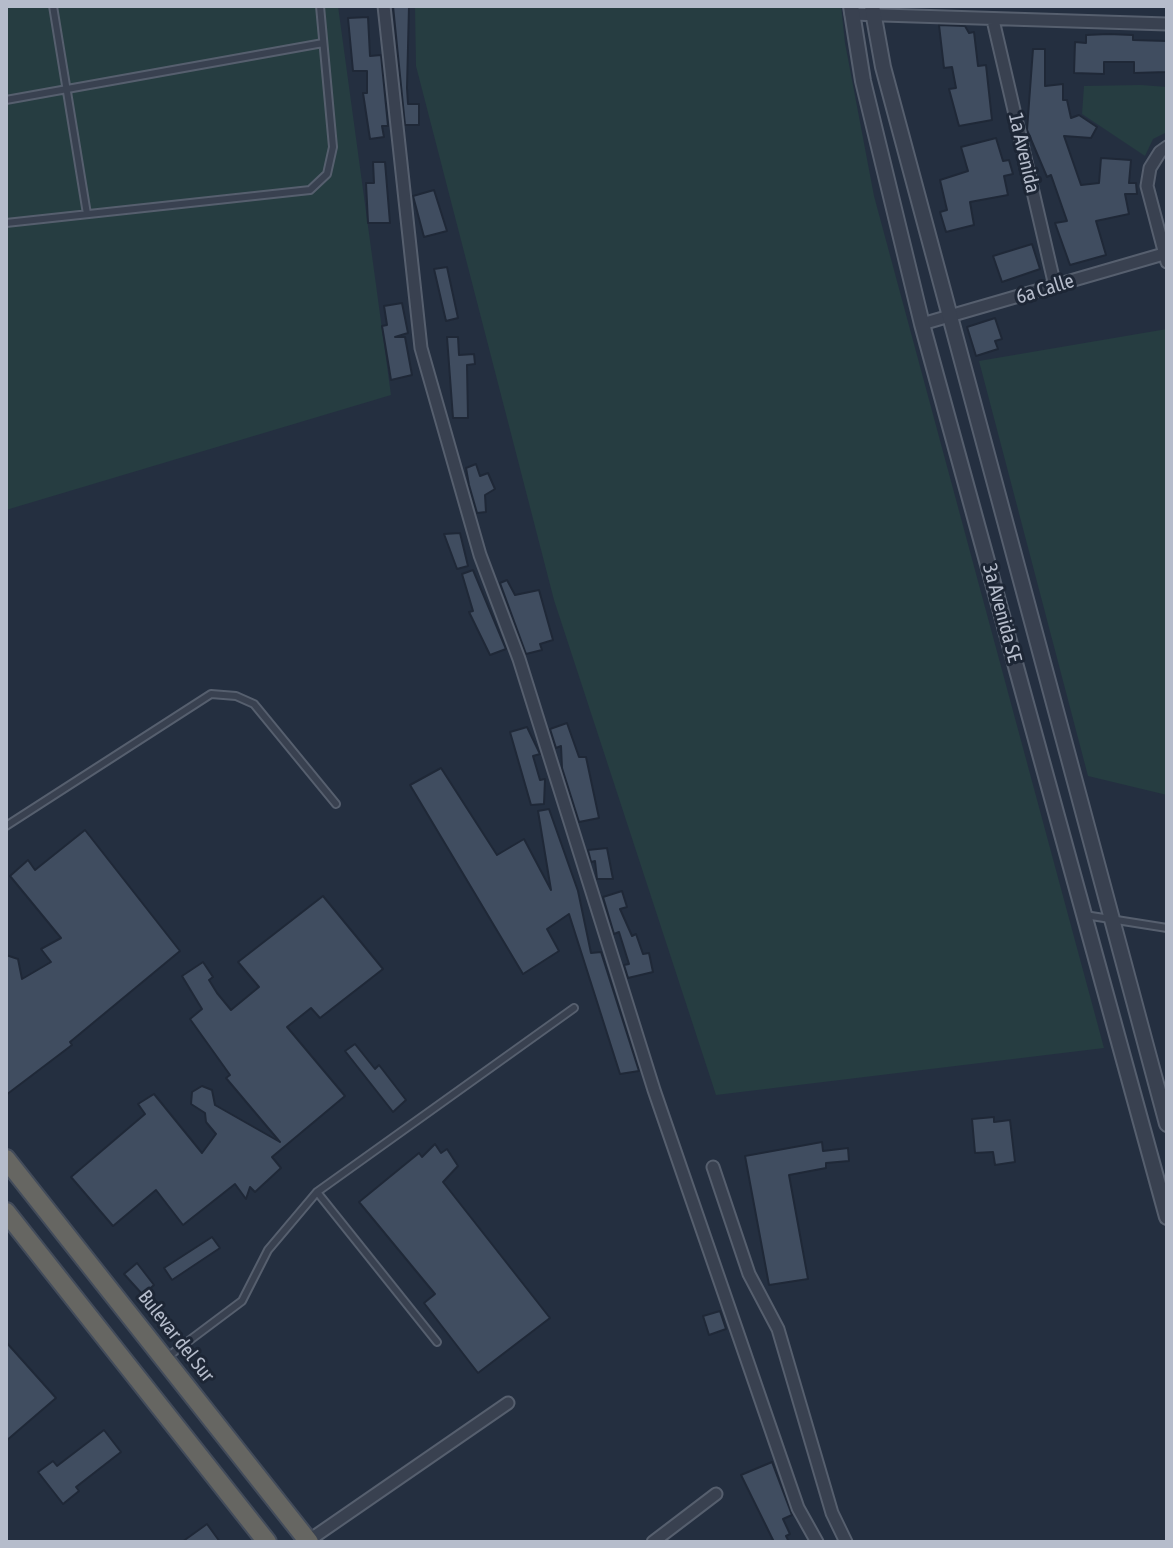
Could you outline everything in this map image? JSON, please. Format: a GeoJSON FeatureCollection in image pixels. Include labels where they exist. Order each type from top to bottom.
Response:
{"type":"FeatureCollection","features":[{"type":"Feature","properties":{"kind":"highway","name":"Bulevar del Sur"},"geometry":{"type":"LineString","coordinates":[[6,1159],[309,1542]]}},
{"type":"Feature","properties":{"kind":"highway"},"geometry":{"type":"LineString","coordinates":[[6,1212],[266,1542]]}},
{"type":"Feature","properties":{"kind":"highway"},"geometry":{"type":"LineString","coordinates":[[140,1380],[166,1358]]}},
{"type":"Feature","properties":{"kind":"street"},"geometry":{"type":"LineString","coordinates":[[384,6],[421,348],[480,555],[519,659],[654,1090],[798,1508],[817,1542]]}},
{"type":"Feature","properties":{"kind":"street"},"geometry":{"type":"LineString","coordinates":[[851,10],[993,20],[1167,24]]}},
{"type":"Feature","properties":{"kind":"street","name":"3a Avenida SE"},"geometry":{"type":"LineString","coordinates":[[851,10],[863,81],[922,324],[1167,1217]]}},
{"type":"Feature","properties":{"kind":"street"},"geometry":{"type":"LineString","coordinates":[[872,10],[883,67],[1167,1124]]}},
{"type":"Feature","properties":{"kind":"street","name":"1a Avenida"},"geometry":{"type":"LineString","coordinates":[[993,20],[1055,286]]}},
{"type":"Feature","properties":{"kind":"street"},"geometry":{"type":"LineString","coordinates":[[1164,150],[1150,168],[1147,186],[1166,256]]}},
{"type":"Feature","properties":{"kind":"street","name":"6a Calle"},"geometry":{"type":"LineString","coordinates":[[922,324],[1166,256]]}},
{"type":"Feature","properties":{"kind":"street"},"geometry":{"type":"LineString","coordinates":[[713,1167],[749,1274],[778,1329],[832,1513],[846,1542]]}},
{"type":"Feature","properties":{"kind":"street"},"geometry":{"type":"LineString","coordinates":[[309,1542],[508,1403]]}},
{"type":"Feature","properties":{"kind":"street"},"geometry":{"type":"LineString","coordinates":[[653,1542],[716,1494]]}},
{"type":"Feature","properties":{"kind":"lane"},"geometry":{"type":"LineString","coordinates":[[53,6],[69,89],[87,214]]}},
{"type":"Feature","properties":{"kind":"lane"},"geometry":{"type":"LineString","coordinates":[[6,223],[310,190],[327,174],[333,147],[320,6]]}},
{"type":"Feature","properties":{"kind":"lane"},"geometry":{"type":"LineString","coordinates":[[6,100],[323,43]]}},
{"type":"Feature","properties":{"kind":"lane"},"geometry":{"type":"LineString","coordinates":[[6,826],[211,694],[236,696],[254,704],[336,804]]}},
{"type":"Feature","properties":{"kind":"lane"},"geometry":{"type":"LineString","coordinates":[[1085,915],[1167,928]]}},
{"type":"Feature","properties":{"kind":"lane"},"geometry":{"type":"LineString","coordinates":[[166,1358],[242,1301],[268,1250],[317,1192],[574,1008]]}},
{"type":"Feature","properties":{"kind":"lane"},"geometry":{"type":"LineString","coordinates":[[317,1192],[437,1342]]}},
{"type":"Feature","properties":{"kind":"green space"},"geometry":{"type":"Polygon","coordinates":[[[6,6],[338,6],[391,395],[6,510],[6,6]]]}},
{"type":"Feature","properties":{"kind":"green space"},"geometry":{"type":"Polygon","coordinates":[[[415,6],[841,6],[874,196],[1104,1048],[716,1095],[554,600],[416,66],[415,6]]]}},
{"type":"Feature","properties":{"kind":"green space"},"geometry":{"type":"Polygon","coordinates":[[[1084,86],[1167,87],[1167,132],[1153,139],[1145,156],[1082,114],[1084,86]]]}},
{"type":"Feature","properties":{"kind":"green space"},"geometry":{"type":"Polygon","coordinates":[[[1167,329],[1167,795],[1088,776],[979,361],[1167,329]]]}},
{"type":"Feature","properties":{"kind":"building"},"geometry":{"type":"Polygon","coordinates":[[[393,6],[409,6],[408,104],[419,104],[419,125],[405,125],[393,6]]]}},
{"type":"Feature","properties":{"kind":"building"},"geometry":{"type":"Polygon","coordinates":[[[368,17],[370,56],[381,55],[388,126],[382,126],[384,137],[370,139],[363,93],[367,93],[367,71],[353,71],[348,18],[368,17]]]}},
{"type":"Feature","properties":{"kind":"building"},"geometry":{"type":"Polygon","coordinates":[[[939,25],[965,26],[969,33],[974,32],[978,66],[986,65],[992,120],[959,126],[949,89],[956,88],[952,67],[944,68],[939,25]]]}},
{"type":"Feature","properties":{"kind":"building"},"geometry":{"type":"Polygon","coordinates":[[[1086,35],[1133,35],[1133,40],[1167,41],[1167,72],[1134,73],[1134,62],[1104,62],[1104,74],[1074,73],[1075,42],[1086,43],[1086,35]]]}},
{"type":"Feature","properties":{"kind":"building"},"geometry":{"type":"Polygon","coordinates":[[[1033,49],[1045,49],[1045,86],[1063,84],[1063,100],[1067,100],[1071,118],[1079,115],[1097,127],[1091,138],[1064,136],[1081,185],[1099,183],[1101,158],[1131,160],[1129,183],[1136,183],[1137,194],[1125,194],[1129,214],[1096,221],[1106,255],[1070,265],[1055,223],[1067,221],[1051,175],[1047,177],[1027,130],[1033,49]]]}},
{"type":"Feature","properties":{"kind":"building"},"geometry":{"type":"Polygon","coordinates":[[[996,138],[1003,161],[1009,160],[1013,174],[1004,176],[1008,195],[970,202],[974,225],[946,232],[940,212],[947,210],[940,180],[968,171],[961,147],[996,138]]]}},
{"type":"Feature","properties":{"kind":"building"},"geometry":{"type":"Polygon","coordinates":[[[373,162],[385,162],[390,223],[368,223],[366,183],[374,183],[373,162]]]}},
{"type":"Feature","properties":{"kind":"building"},"geometry":{"type":"Polygon","coordinates":[[[434,190],[447,231],[424,237],[413,196],[434,190]]]}},
{"type":"Feature","properties":{"kind":"building"},"geometry":{"type":"Polygon","coordinates":[[[1032,244],[1040,269],[1002,282],[993,256],[1032,244]]]}},
{"type":"Feature","properties":{"kind":"building"},"geometry":{"type":"Polygon","coordinates":[[[447,267],[458,318],[446,321],[434,269],[447,267]]]}},
{"type":"Feature","properties":{"kind":"building"},"geometry":{"type":"Polygon","coordinates":[[[402,303],[408,333],[395,337],[405,337],[412,375],[391,380],[382,326],[387,325],[384,306],[402,303]]]}},
{"type":"Feature","properties":{"kind":"building"},"geometry":{"type":"Polygon","coordinates":[[[995,318],[1002,339],[995,341],[998,349],[976,356],[967,327],[995,318]]]}},
{"type":"Feature","properties":{"kind":"building"},"geometry":{"type":"Polygon","coordinates":[[[447,337],[458,337],[459,355],[474,354],[475,364],[467,365],[468,418],[453,418],[447,337]]]}},
{"type":"Feature","properties":{"kind":"building"},"geometry":{"type":"Polygon","coordinates":[[[476,464],[480,476],[488,473],[495,489],[485,495],[486,512],[477,513],[469,485],[466,468],[476,464]]]}},
{"type":"Feature","properties":{"kind":"building"},"geometry":{"type":"Polygon","coordinates":[[[460,533],[468,566],[457,569],[444,534],[460,533]]]}},
{"type":"Feature","properties":{"kind":"building"},"geometry":{"type":"Polygon","coordinates":[[[473,570],[506,649],[490,655],[469,612],[473,611],[462,574],[473,570]]]}},
{"type":"Feature","properties":{"kind":"building"},"geometry":{"type":"Polygon","coordinates":[[[507,580],[515,595],[539,590],[553,640],[540,644],[542,650],[526,654],[500,583],[507,580]]]}},
{"type":"Feature","properties":{"kind":"building"},"geometry":{"type":"Polygon","coordinates":[[[567,723],[579,757],[586,757],[599,818],[579,822],[562,768],[561,746],[556,748],[550,729],[567,723]]]}},
{"type":"Feature","properties":{"kind":"building"},"geometry":{"type":"Polygon","coordinates":[[[527,727],[540,754],[533,756],[540,780],[545,779],[544,804],[531,805],[510,732],[527,727]]]}},
{"type":"Feature","properties":{"kind":"building"},"geometry":{"type":"Polygon","coordinates":[[[441,768],[497,855],[524,839],[551,890],[538,811],[549,809],[578,891],[591,953],[601,952],[639,1071],[620,1074],[569,914],[547,929],[559,951],[523,974],[410,785],[441,768]]]}},
{"type":"Feature","properties":{"kind":"building"},"geometry":{"type":"Polygon","coordinates":[[[85,830],[180,951],[70,1042],[72,1045],[6,1095],[6,955],[18,959],[22,979],[51,962],[41,949],[61,938],[10,876],[28,860],[35,870],[85,830]]]}},
{"type":"Feature","properties":{"kind":"building"},"geometry":{"type":"Polygon","coordinates":[[[607,848],[613,879],[597,879],[595,861],[591,862],[588,850],[607,848]]]}},
{"type":"Feature","properties":{"kind":"building"},"geometry":{"type":"Polygon","coordinates":[[[622,891],[627,907],[620,909],[632,936],[636,934],[643,954],[649,953],[653,972],[628,978],[624,965],[629,964],[619,932],[614,934],[603,897],[622,891]]]}},
{"type":"Feature","properties":{"kind":"building"},"geometry":{"type":"Polygon","coordinates":[[[323,896],[383,969],[320,1018],[311,1008],[287,1027],[345,1096],[272,1157],[281,1168],[255,1192],[250,1187],[246,1199],[235,1184],[183,1225],[156,1190],[113,1226],[71,1177],[145,1114],[138,1104],[154,1094],[202,1153],[216,1134],[206,1122],[205,1113],[191,1104],[192,1092],[202,1086],[212,1090],[215,1105],[280,1142],[226,1078],[230,1075],[190,1019],[202,1009],[182,976],[203,962],[213,977],[209,980],[231,1010],[259,987],[238,962],[323,896]]]}},
{"type":"Feature","properties":{"kind":"building"},"geometry":{"type":"Polygon","coordinates":[[[355,1044],[375,1069],[379,1065],[406,1100],[393,1112],[345,1051],[355,1044]]]}},
{"type":"Feature","properties":{"kind":"building"},"geometry":{"type":"Polygon","coordinates":[[[994,1117],[994,1122],[1010,1120],[1015,1162],[995,1165],[993,1152],[975,1153],[972,1119],[994,1117]]]}},
{"type":"Feature","properties":{"kind":"building"},"geometry":{"type":"Polygon","coordinates":[[[822,1142],[823,1151],[848,1148],[849,1161],[826,1163],[826,1168],[789,1175],[808,1279],[769,1285],[745,1156],[822,1142]]]}},
{"type":"Feature","properties":{"kind":"building"},"geometry":{"type":"Polygon","coordinates":[[[435,1144],[441,1153],[447,1149],[458,1166],[443,1182],[550,1318],[478,1373],[424,1303],[435,1294],[359,1202],[419,1153],[422,1157],[435,1144]]]}},
{"type":"Feature","properties":{"kind":"building"},"geometry":{"type":"Polygon","coordinates":[[[212,1237],[220,1248],[172,1280],[164,1268],[212,1237]]]}},
{"type":"Feature","properties":{"kind":"building"},"geometry":{"type":"Polygon","coordinates":[[[137,1263],[154,1285],[143,1295],[124,1274],[137,1263]]]}},
{"type":"Feature","properties":{"kind":"building"},"geometry":{"type":"Polygon","coordinates":[[[720,1311],[726,1329],[709,1335],[703,1316],[720,1311]]]}},
{"type":"Feature","properties":{"kind":"building"},"geometry":{"type":"Polygon","coordinates":[[[6,1342],[56,1398],[6,1441],[6,1342]]]}},
{"type":"Feature","properties":{"kind":"building"},"geometry":{"type":"Polygon","coordinates":[[[104,1430],[121,1452],[76,1487],[79,1491],[63,1504],[38,1472],[53,1461],[57,1466],[104,1430]]]}},
{"type":"Feature","properties":{"kind":"building"},"geometry":{"type":"Polygon","coordinates":[[[772,1462],[792,1515],[783,1519],[790,1534],[786,1536],[789,1542],[774,1542],[741,1475],[772,1462]]]}},
{"type":"Feature","properties":{"kind":"building"},"geometry":{"type":"Polygon","coordinates":[[[207,1524],[220,1542],[182,1542],[207,1524]]]}}]}
